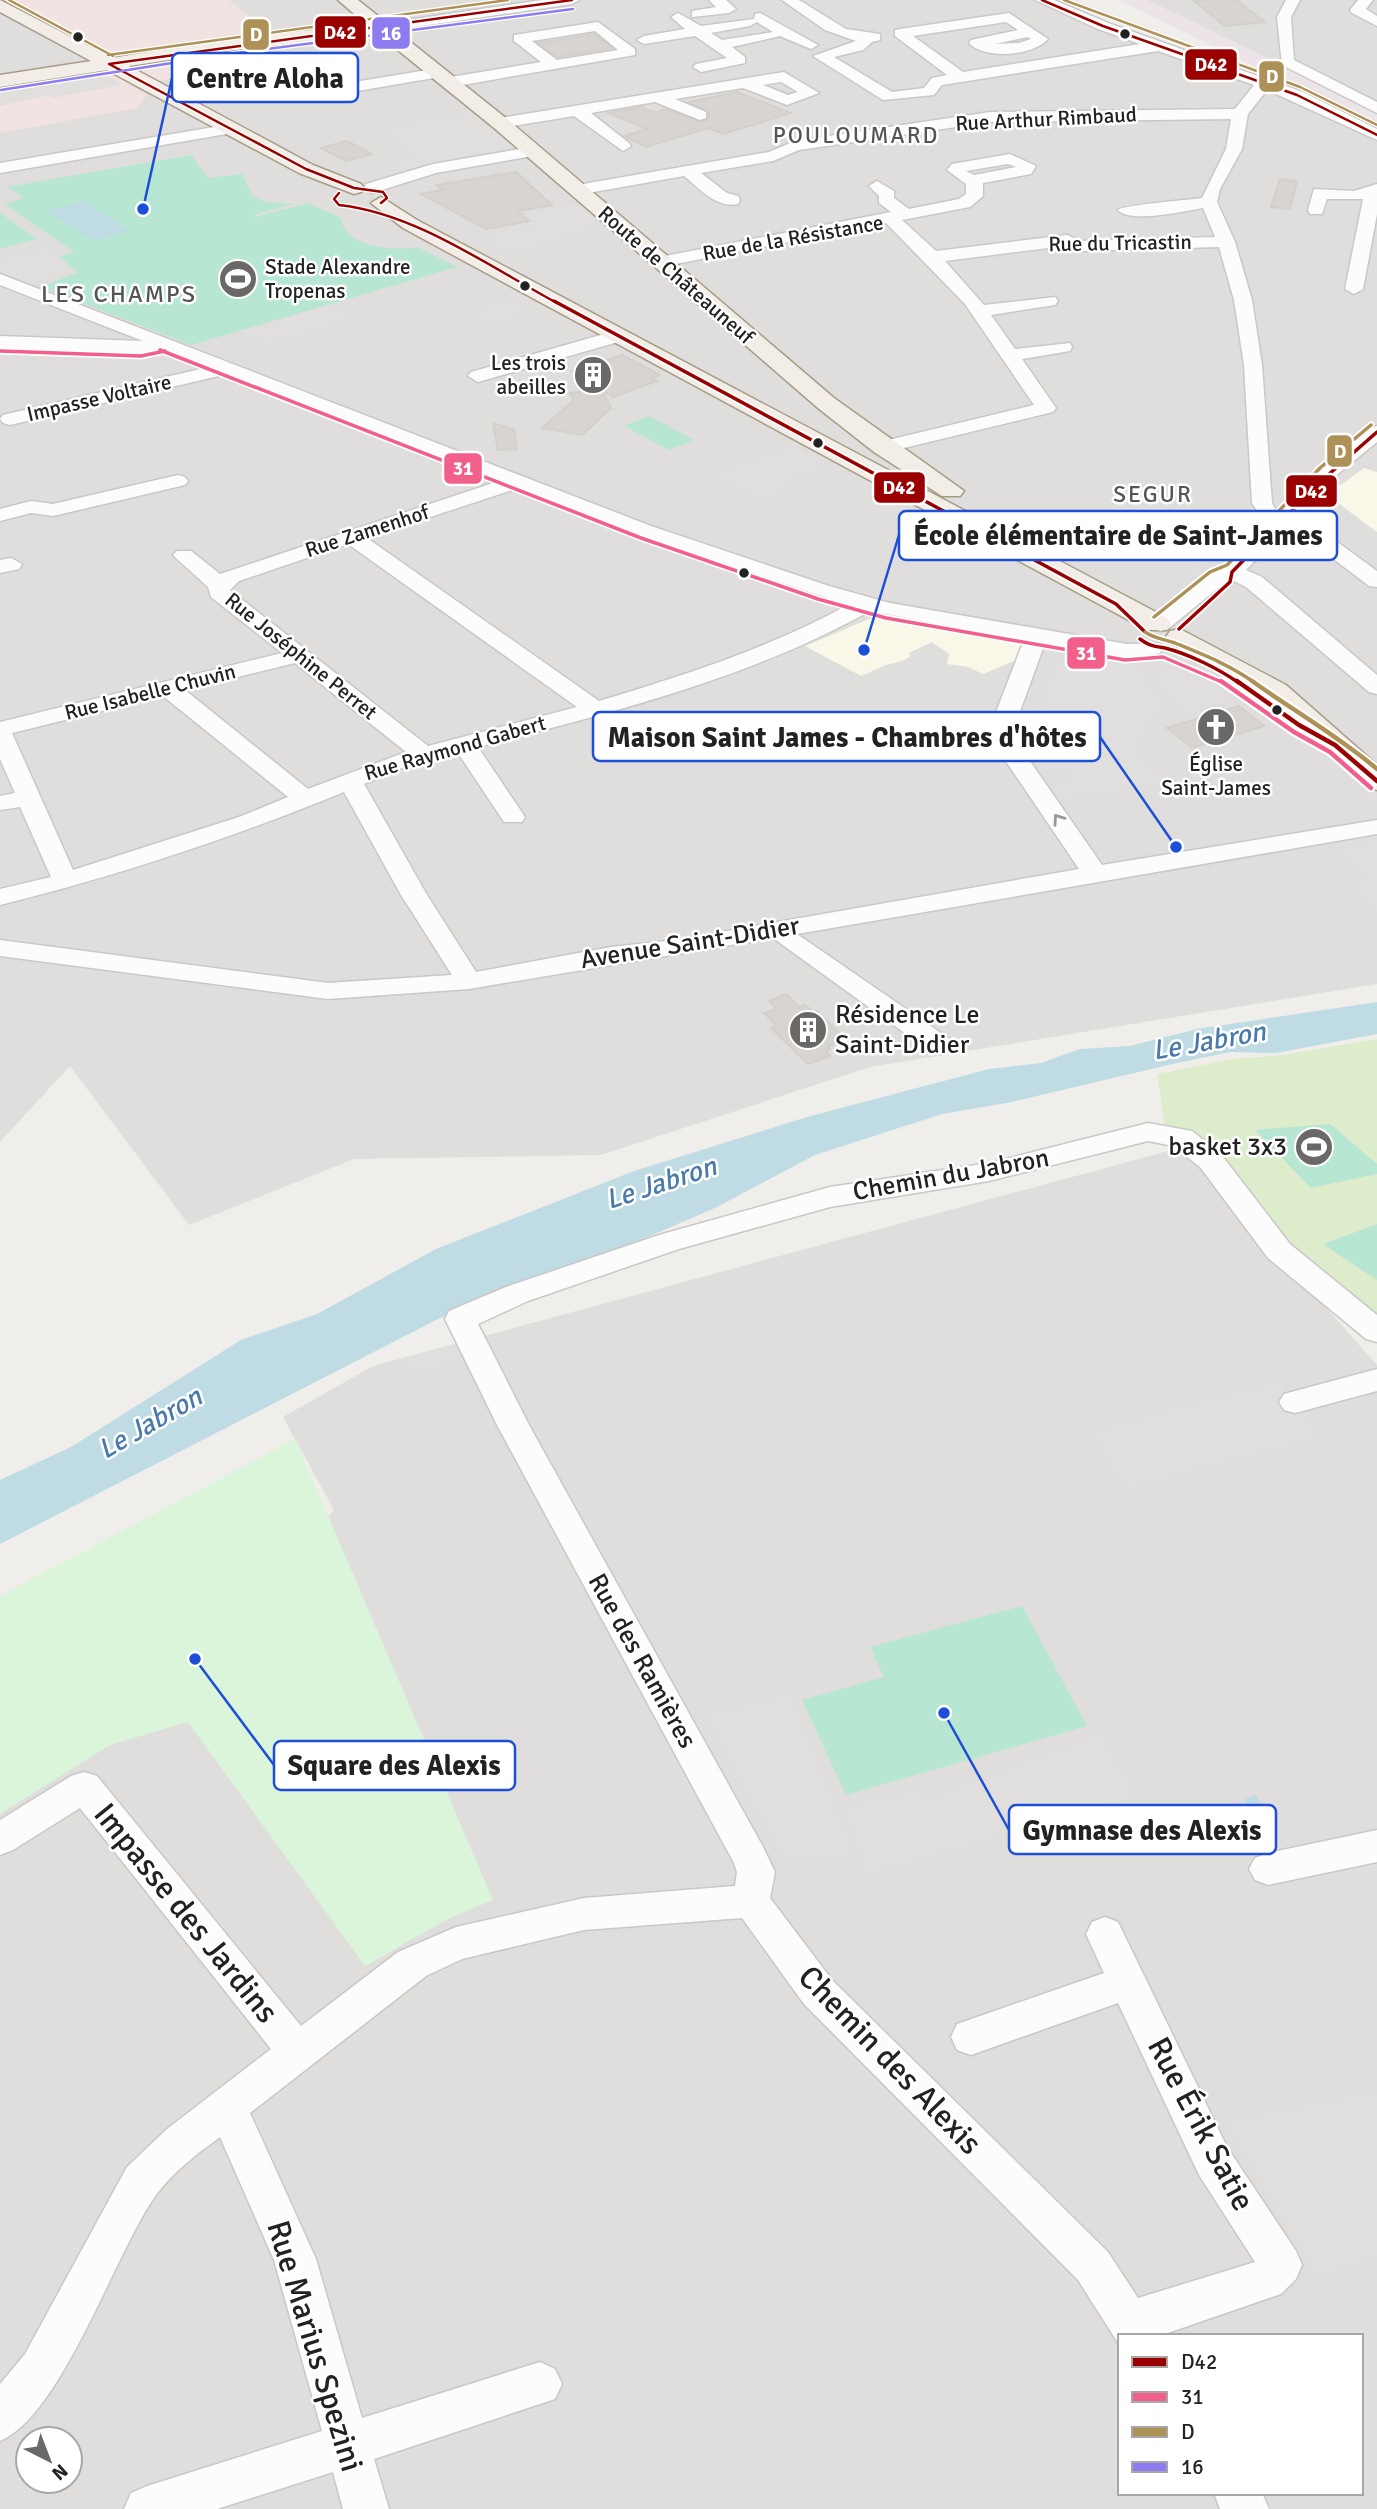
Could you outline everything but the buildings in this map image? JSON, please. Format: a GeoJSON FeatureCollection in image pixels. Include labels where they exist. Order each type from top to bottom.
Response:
{"type":"FeatureCollection","features":[{"type":"Feature","properties":{"kind":"main road","name":"Route de Châteauneuf"},"geometry":{"type":"LineString","coordinates":[[346,0],[500,123],[808,389],[883,447],[950,491],[1002,534],[1006,545]]}},
{"type":"Feature","properties":{"kind":"main road"},"geometry":{"type":"LineString","coordinates":[[0,5],[306,169],[370,194],[410,224],[1116,604],[1155,636],[1227,674],[1299,725],[1335,745],[1377,781]]}},
{"type":"Feature","properties":{"kind":"main road"},"geometry":{"type":"LineString","coordinates":[[0,81],[228,45],[381,28]]}},
{"type":"Feature","properties":{"kind":"street"},"geometry":{"type":"LineString","coordinates":[[701,66],[746,59],[672,18],[729,9],[716,0]]}},
{"type":"Feature","properties":{"kind":"street"},"geometry":{"type":"LineString","coordinates":[[733,0],[796,40],[811,45]]}},
{"type":"Feature","properties":{"kind":"street"},"geometry":{"type":"LineString","coordinates":[[789,0],[827,26],[866,39],[1009,17],[1031,32]]}},
{"type":"Feature","properties":{"kind":"street"},"geometry":{"type":"LineString","coordinates":[[1042,0],[1158,46],[1297,95],[1377,135]]}},
{"type":"Feature","properties":{"kind":"street"},"geometry":{"type":"LineString","coordinates":[[1293,0],[1284,17],[1287,62],[1377,108]]}},
{"type":"Feature","properties":{"kind":"street"},"geometry":{"type":"LineString","coordinates":[[1366,0],[1357,10],[1377,22]]}},
{"type":"Feature","properties":{"kind":"street"},"geometry":{"type":"LineString","coordinates":[[381,28],[561,1]]}},
{"type":"Feature","properties":{"kind":"street"},"geometry":{"type":"LineString","coordinates":[[643,40],[750,22]]}},
{"type":"Feature","properties":{"kind":"street"},"geometry":{"type":"LineString","coordinates":[[305,95],[554,65],[630,52],[598,26],[519,38],[554,65]]}},
{"type":"Feature","properties":{"kind":"street"},"geometry":{"type":"LineString","coordinates":[[900,33],[960,76]]}},
{"type":"Feature","properties":{"kind":"street"},"geometry":{"type":"LineString","coordinates":[[697,49],[773,36]]}},
{"type":"Feature","properties":{"kind":"street"},"geometry":{"type":"LineString","coordinates":[[866,39],[858,47],[821,56],[889,97],[929,92],[937,81],[960,76],[1158,46]]}},
{"type":"Feature","properties":{"kind":"street"},"geometry":{"type":"LineString","coordinates":[[500,123],[744,83]]}},
{"type":"Feature","properties":{"kind":"street"},"geometry":{"type":"LineString","coordinates":[[1264,83],[1241,114],[1233,152],[1212,190],[1209,202],[1226,242],[1243,300],[1253,365],[1262,503],[1268,515],[1307,527],[1377,581]]}},
{"type":"Feature","properties":{"kind":"street"},"geometry":{"type":"LineString","coordinates":[[656,97],[699,115]]}},
{"type":"Feature","properties":{"kind":"street"},"geometry":{"type":"LineString","coordinates":[[577,110],[623,146]]}},
{"type":"Feature","properties":{"kind":"street"},"geometry":{"type":"LineString","coordinates":[[175,118],[203,113]]}},
{"type":"Feature","properties":{"kind":"street","name":"Rue Arthur Rimbaud"},"geometry":{"type":"LineString","coordinates":[[577,190],[773,156],[795,146],[990,117],[1021,120],[1116,114],[1241,114]]}},
{"type":"Feature","properties":{"kind":"street"},"geometry":{"type":"LineString","coordinates":[[0,168],[232,129]]}},
{"type":"Feature","properties":{"kind":"street"},"geometry":{"type":"LineString","coordinates":[[370,194],[433,169],[532,152]]}},
{"type":"Feature","properties":{"kind":"street"},"geometry":{"type":"LineString","coordinates":[[688,171],[721,197],[732,200]]}},
{"type":"Feature","properties":{"kind":"street"},"geometry":{"type":"LineString","coordinates":[[877,186],[888,195],[885,199],[897,216],[972,200],[974,180]]}},
{"type":"Feature","properties":{"kind":"street"},"geometry":{"type":"LineString","coordinates":[[1316,210],[1320,193],[1355,196],[1375,190],[1354,289]]}},
{"type":"Feature","properties":{"kind":"street"},"geometry":{"type":"LineString","coordinates":[[1126,210],[1144,211],[1209,202]]}},
{"type":"Feature","properties":{"kind":"street","name":"Rue de la Résistance"},"geometry":{"type":"LineString","coordinates":[[660,262],[897,216],[979,311],[1046,408],[883,447]]}},
{"type":"Feature","properties":{"kind":"street","name":"Rue du Tricastin"},"geometry":{"type":"LineString","coordinates":[[931,257],[1067,240],[1078,246],[1226,242]]}},
{"type":"Feature","properties":{"kind":"street"},"geometry":{"type":"LineString","coordinates":[[0,279],[644,530],[866,604],[1037,634],[1155,636],[1230,582],[1232,572],[1281,519],[1348,455],[1377,432]]}},
{"type":"Feature","properties":{"kind":"street"},"geometry":{"type":"LineString","coordinates":[[979,311],[1049,301]]}},
{"type":"Feature","properties":{"kind":"street"},"geometry":{"type":"LineString","coordinates":[[478,376],[618,336]]}},
{"type":"Feature","properties":{"kind":"street"},"geometry":{"type":"LineString","coordinates":[[0,342],[141,347],[163,342]]}},
{"type":"Feature","properties":{"kind":"street"},"geometry":{"type":"LineString","coordinates":[[1011,355],[1063,347]]}},
{"type":"Feature","properties":{"kind":"street","name":"Impasse Voltaire"},"geometry":{"type":"LineString","coordinates":[[10,419],[229,368]]}},
{"type":"Feature","properties":{"kind":"street"},"geometry":{"type":"LineString","coordinates":[[1348,455],[1377,464]]}},
{"type":"Feature","properties":{"kind":"street"},"geometry":{"type":"LineString","coordinates":[[0,515],[31,507],[53,510],[178,481]]}},
{"type":"Feature","properties":{"kind":"street","name":"Rue Zamenhof"},"geometry":{"type":"LineString","coordinates":[[219,585],[231,576],[518,481]]}},
{"type":"Feature","properties":{"kind":"street"},"geometry":{"type":"LineString","coordinates":[[352,537],[595,709]]}},
{"type":"Feature","properties":{"kind":"street","name":"Rue Joséphine Perret"},"geometry":{"type":"LineString","coordinates":[[184,555],[219,585],[219,592],[226,598],[423,754]]}},
{"type":"Feature","properties":{"kind":"street"},"geometry":{"type":"LineString","coordinates":[[1232,572],[1254,582],[1371,683]]}},
{"type":"Feature","properties":{"kind":"street","name":"Rue Raymond Gabert"},"geometry":{"type":"LineString","coordinates":[[0,897],[65,881],[306,800],[350,780],[423,754],[595,709],[712,674],[817,631],[866,604]]}},
{"type":"Feature","properties":{"kind":"street"},"geometry":{"type":"LineString","coordinates":[[1037,634],[1003,725],[1013,754],[1096,875]]}},
{"type":"Feature","properties":{"kind":"street","name":"Rue Isabelle Chuvin"},"geometry":{"type":"LineString","coordinates":[[0,730],[301,655]]}},
{"type":"Feature","properties":{"kind":"street"},"geometry":{"type":"LineString","coordinates":[[168,688],[306,800]]}},
{"type":"Feature","properties":{"kind":"street"},"geometry":{"type":"LineString","coordinates":[[0,730],[65,881]]}},
{"type":"Feature","properties":{"kind":"street"},"geometry":{"type":"LineString","coordinates":[[463,742],[513,817]]}},
{"type":"Feature","properties":{"kind":"street"},"geometry":{"type":"LineString","coordinates":[[350,780],[414,895],[469,981]]}},
{"type":"Feature","properties":{"kind":"street"},"geometry":{"type":"LineString","coordinates":[[0,803],[29,798]]}},
{"type":"Feature","properties":{"kind":"street","name":"Avenue Saint-Didier"},"geometry":{"type":"LineString","coordinates":[[0,948],[328,990],[398,988],[469,981],[611,955],[676,948],[1377,827]]}},
{"type":"Feature","properties":{"kind":"street"},"geometry":{"type":"LineString","coordinates":[[780,930],[790,941],[941,1046]]}},
{"type":"Feature","properties":{"kind":"street","name":"Chemin du Jabron"},"geometry":{"type":"LineString","coordinates":[[460,1319],[517,1294],[669,1242],[830,1197],[989,1172],[1148,1132],[1182,1138],[1210,1160],[1279,1251],[1377,1331]]}},
{"type":"Feature","properties":{"kind":"street","name":"Rue des Ramières"},"geometry":{"type":"LineString","coordinates":[[460,1319],[513,1425],[750,1858],[756,1872],[751,1901]]}},
{"type":"Feature","properties":{"kind":"street"},"geometry":{"type":"LineString","coordinates":[[1294,1402],[1377,1380]]}},
{"type":"Feature","properties":{"kind":"street","name":"Impasse des Jardins"},"geometry":{"type":"LineString","coordinates":[[0,1839],[84,1787],[297,2051]]}},
{"type":"Feature","properties":{"kind":"street"},"geometry":{"type":"LineString","coordinates":[[1268,1870],[1377,1846]]}},
{"type":"Feature","properties":{"kind":"street"},"geometry":{"type":"LineString","coordinates":[[0,2419],[40,2369],[142,2181],[181,2142],[412,1964],[456,1944],[584,1914],[751,1901]]}},
{"type":"Feature","properties":{"kind":"street","name":"Chemin des Alexis"},"geometry":{"type":"LineString","coordinates":[[751,1901],[818,1992],[1093,2266],[1134,2329]]}},
{"type":"Feature","properties":{"kind":"street","name":"Rue Érik Satie"},"geometry":{"type":"LineString","coordinates":[[1105,1934],[1213,2161],[1281,2266],[1266,2280],[1134,2329]]}},
{"type":"Feature","properties":{"kind":"street"},"geometry":{"type":"LineString","coordinates":[[971,2037],[1128,1982]]}},
{"type":"Feature","properties":{"kind":"street","name":"Rue Marius Spezini"},"geometry":{"type":"LineString","coordinates":[[227,2108],[295,2259],[366,2509]]}},
{"type":"Feature","properties":{"kind":"street"},"geometry":{"type":"LineString","coordinates":[[147,2509],[346,2443],[540,2384]]}},
{"type":"Feature","properties":{"kind":"shaded area"},"geometry":{"type":"Polygon","coordinates":[[[0,0],[1033,0],[1079,21],[1241,79],[1280,80],[1377,127],[1377,984],[870,1067],[601,1155],[354,1159],[189,1225],[70,1066],[0,1142],[0,0]]]}},
{"type":"Feature","properties":{"kind":"shaded area"},"geometry":{"type":"Polygon","coordinates":[[[14,0],[229,0],[275,37],[246,46],[259,64],[130,85],[147,95],[137,108],[0,133],[0,85],[78,73],[115,55],[14,0]]]}},
{"type":"Feature","properties":{"kind":"shaded area"},"geometry":{"type":"Polygon","coordinates":[[[1118,0],[1147,0],[1377,112],[1377,127],[1118,0]]]}},
{"type":"Feature","properties":{"kind":"shaded area"},"geometry":{"type":"Polygon","coordinates":[[[1147,0],[1377,0],[1377,112],[1281,65],[1147,0]]]}},
{"type":"Feature","properties":{"kind":"shaded area"},"geometry":{"type":"Polygon","coordinates":[[[97,75],[111,77],[121,85],[52,98],[49,95],[0,106],[0,86],[97,75]]]}},
{"type":"Feature","properties":{"kind":"shaded area"},"geometry":{"type":"Polygon","coordinates":[[[475,113],[516,148],[431,163],[392,175],[385,168],[415,158],[388,128],[475,113]]]}},
{"type":"Feature","properties":{"kind":"shaded area"},"geometry":{"type":"Polygon","coordinates":[[[576,203],[594,216],[590,228],[553,238],[558,241],[503,252],[487,237],[543,225],[527,212],[576,203]]]}},
{"type":"Feature","properties":{"kind":"shaded area"},"geometry":{"type":"Polygon","coordinates":[[[44,250],[70,272],[28,283],[0,271],[0,262],[44,250]]]}},
{"type":"Feature","properties":{"kind":"shaded area"},"geometry":{"type":"Polygon","coordinates":[[[503,302],[531,312],[491,324],[470,312],[503,302]]]}},
{"type":"Feature","properties":{"kind":"shaded area"},"geometry":{"type":"Polygon","coordinates":[[[328,305],[349,318],[265,344],[244,330],[328,305]]]}},
{"type":"Feature","properties":{"kind":"shaded area"},"geometry":{"type":"Polygon","coordinates":[[[795,448],[825,464],[782,482],[789,487],[759,498],[716,475],[795,448]]]}},
{"type":"Feature","properties":{"kind":"shaded area"},"geometry":{"type":"Polygon","coordinates":[[[1364,468],[1377,472],[1377,532],[1327,495],[1364,468]]]}},
{"type":"Feature","properties":{"kind":"shaded area"},"geometry":{"type":"Polygon","coordinates":[[[1226,533],[1245,539],[1205,579],[1188,575],[1226,533]]]}},
{"type":"Feature","properties":{"kind":"shaded area"},"geometry":{"type":"Polygon","coordinates":[[[892,617],[934,622],[955,630],[956,626],[1015,636],[1023,642],[1014,661],[983,674],[968,667],[947,664],[949,654],[932,642],[909,653],[911,656],[902,661],[861,676],[805,646],[869,619],[892,617]]]}},
{"type":"Feature","properties":{"kind":"shaded area"},"geometry":{"type":"Polygon","coordinates":[[[1064,650],[1131,660],[1143,679],[1155,690],[1159,709],[1140,735],[1136,750],[1161,782],[1059,799],[1052,788],[1076,784],[1068,771],[1047,773],[1031,731],[1064,650]]]}},
{"type":"Feature","properties":{"kind":"shaded area"},"geometry":{"type":"Polygon","coordinates":[[[1186,666],[1230,699],[1184,713],[1153,678],[1186,666]]]}},
{"type":"Feature","properties":{"kind":"shaded area"},"geometry":{"type":"Polygon","coordinates":[[[1377,841],[1377,910],[1354,885],[1367,881],[1342,850],[1377,841]]]}},
{"type":"Feature","properties":{"kind":"shaded area"},"geometry":{"type":"Polygon","coordinates":[[[1183,1147],[1377,1365],[1377,2509],[0,2509],[0,1801],[170,1689],[334,1510],[283,1417],[373,1366],[1183,1147]]]}},
{"type":"Feature","properties":{"kind":"shaded area"},"geometry":{"type":"Polygon","coordinates":[[[461,1342],[474,1355],[411,1374],[400,1359],[461,1342]]]}},
{"type":"Feature","properties":{"kind":"shaded area"},"geometry":{"type":"Polygon","coordinates":[[[1281,1382],[1319,1436],[1127,1487],[1093,1432],[1281,1382]]]}},
{"type":"Feature","properties":{"kind":"shaded area"},"geometry":{"type":"Polygon","coordinates":[[[789,1696],[852,1852],[825,1859],[782,1855],[707,1715],[789,1696]]]}},
{"type":"Feature","properties":{"kind":"shaded area"},"geometry":{"type":"Polygon","coordinates":[[[1102,1735],[1133,1796],[869,1873],[846,1807],[921,1792],[923,1802],[1102,1735]]]}},
{"type":"Feature","properties":{"kind":"shaded area"},"geometry":{"type":"Polygon","coordinates":[[[1377,2092],[1377,2253],[1319,2276],[1226,2123],[1377,2092]]]}},
{"type":"Feature","properties":{"kind":"green space","name":"Stade Alexandre Tropenas"},"geometry":{"type":"Polygon","coordinates":[[[191,155],[208,178],[242,174],[252,195],[265,202],[294,204],[253,215],[255,217],[308,203],[341,218],[344,228],[360,241],[384,248],[417,247],[457,267],[191,345],[41,287],[78,272],[59,257],[74,252],[5,204],[24,198],[7,187],[191,155]]]}},
{"type":"Feature","properties":{"kind":"green space"},"geometry":{"type":"Polygon","coordinates":[[[0,213],[37,239],[0,249],[0,213]]]}},
{"type":"Feature","properties":{"kind":"green space"},"geometry":{"type":"Polygon","coordinates":[[[649,416],[694,440],[669,450],[624,426],[649,416]]]}},
{"type":"Feature","properties":{"kind":"green space"},"geometry":{"type":"Polygon","coordinates":[[[1377,1039],[1377,1319],[1287,1248],[1165,1127],[1157,1074],[1233,1059],[1283,1055],[1377,1039]]]}},
{"type":"Feature","properties":{"kind":"green space","name":"basket 3x3"},"geometry":{"type":"Polygon","coordinates":[[[1330,1124],[1377,1164],[1377,1174],[1311,1188],[1255,1130],[1330,1124]]]}},
{"type":"Feature","properties":{"kind":"green space"},"geometry":{"type":"Polygon","coordinates":[[[1377,1224],[1377,1280],[1323,1244],[1377,1224]]]}},
{"type":"Feature","properties":{"kind":"green space"},"geometry":{"type":"Polygon","coordinates":[[[295,1439],[493,1900],[448,1919],[365,1966],[188,1722],[110,1745],[0,1814],[0,1596],[295,1439]]]}},
{"type":"Feature","properties":{"kind":"green space"},"geometry":{"type":"Polygon","coordinates":[[[1022,1606],[1087,1726],[846,1795],[802,1700],[884,1677],[870,1647],[1022,1606]]]}},
{"type":"Feature","properties":{"kind":"water"},"geometry":{"type":"Polygon","coordinates":[[[84,201],[130,231],[94,241],[48,211],[84,201]]]}},
{"type":"Feature","properties":{"kind":"water","name":"Le Jabron"},"geometry":{"type":"Polygon","coordinates":[[[1377,1002],[1377,1034],[1276,1053],[1230,1052],[1168,1065],[1012,1102],[942,1114],[815,1155],[717,1207],[606,1255],[440,1318],[0,1544],[0,1480],[71,1447],[241,1340],[317,1314],[436,1249],[634,1171],[807,1117],[989,1069],[1041,1063],[1080,1049],[1130,1046],[1197,1029],[1377,1002]]]}},
{"type":"Feature","properties":{"kind":"water"},"geometry":{"type":"Polygon","coordinates":[[[1256,1795],[1273,1823],[1260,1829],[1244,1800],[1256,1795]]]}},
{"type":"Feature","properties":{"kind":"transit line","name":"D"},"geometry":{"type":"LineString","coordinates":[[9,0],[113,56]]}},
{"type":"Feature","properties":{"kind":"transit line","name":"D"},"geometry":{"type":"LineString","coordinates":[[108,55],[508,0]]}},
{"type":"Feature","properties":{"kind":"transit line","name":"D42"},"geometry":{"type":"LineString","coordinates":[[109,64],[572,0]]}},
{"type":"Feature","properties":{"kind":"transit line","name":"D42"},"geometry":{"type":"LineString","coordinates":[[1042,0],[1103,26],[1297,95],[1377,135]]}},
{"type":"Feature","properties":{"kind":"transit line","name":"D"},"geometry":{"type":"LineString","coordinates":[[1064,0],[1300,87],[1377,125]]}},
{"type":"Feature","properties":{"kind":"transit line","name":"16"},"geometry":{"type":"LineString","coordinates":[[1,90],[229,54],[573,9]]}},
{"type":"Feature","properties":{"kind":"transit line","name":"D42"},"geometry":{"type":"LineString","coordinates":[[109,64],[306,169],[354,188],[383,192],[387,198],[381,203]]}},
{"type":"Feature","properties":{"kind":"transit line","name":"D42"},"geometry":{"type":"LineString","coordinates":[[339,193],[334,199],[339,205],[366,208],[410,224],[1116,604],[1144,631]]}},
{"type":"Feature","properties":{"kind":"transit line","name":"31"},"geometry":{"type":"LineString","coordinates":[[160,350],[641,538],[818,599],[886,618],[1125,660],[1163,657],[1223,682],[1294,732],[1330,752],[1371,788]]}},
{"type":"Feature","properties":{"kind":"transit line","name":"31"},"geometry":{"type":"LineString","coordinates":[[0,351],[141,356],[165,351]]}},
{"type":"Feature","properties":{"kind":"transit line","name":"D"},"geometry":{"type":"LineString","coordinates":[[1154,617],[1210,572],[1227,565],[1320,468],[1371,425]]}},
{"type":"Feature","properties":{"kind":"transit line","name":"D42"},"geometry":{"type":"LineString","coordinates":[[1179,629],[1230,582],[1232,572],[1320,482],[1377,432]]}},
{"type":"Feature","properties":{"kind":"transit line","name":"D"},"geometry":{"type":"LineString","coordinates":[[1145,632],[1155,639],[1167,640],[1231,666],[1304,718],[1340,738],[1377,769]]}},
{"type":"Feature","properties":{"kind":"transit line","name":"D42"},"geometry":{"type":"LineString","coordinates":[[1140,639],[1152,648],[1164,648],[1227,674],[1299,725],[1335,745],[1377,781]]}},
{"type":"Feature","properties":{"kind":"place","name":"Centre Aloha"},"geometry":{"type":"Point","coordinates":[143,209]}},
{"type":"Feature","properties":{"kind":"place","name":"Stade Alexandre Tropenas"},"geometry":{"type":"Point","coordinates":[238,279]}},
{"type":"Feature","properties":{"kind":"place","name":"Les trois abeilles"},"geometry":{"type":"Point","coordinates":[593,375]}},
{"type":"Feature","properties":{"kind":"place","name":"École élémentaire de Saint-James"},"geometry":{"type":"Point","coordinates":[864,650]}},
{"type":"Feature","properties":{"kind":"place","name":"Église Saint-James"},"geometry":{"type":"Point","coordinates":[1216,727]}},
{"type":"Feature","properties":{"kind":"place","name":"Maison Saint James - Chambres d'hôtes"},"geometry":{"type":"Point","coordinates":[1176,847]}},
{"type":"Feature","properties":{"kind":"place","name":"Résidence Le Saint-Didier"},"geometry":{"type":"Point","coordinates":[808,1030]}},
{"type":"Feature","properties":{"kind":"place","name":"basket 3x3"},"geometry":{"type":"Point","coordinates":[1314,1147]}},
{"type":"Feature","properties":{"kind":"place","name":"Square des Alexis"},"geometry":{"type":"Point","coordinates":[195,1659]}},
{"type":"Feature","properties":{"kind":"place","name":"Gymnase des Alexis"},"geometry":{"type":"Point","coordinates":[944,1713]}},
{"type":"Feature","properties":{"kind":"district","name":"POULOUMARD"},"geometry":{"type":"Point","coordinates":[856,135]}},
{"type":"Feature","properties":{"kind":"district","name":"LES CHAMPS"},"geometry":{"type":"Point","coordinates":[119,294]}},
{"type":"Feature","properties":{"kind":"district","name":"SEGUR"},"geometry":{"type":"Point","coordinates":[1153,494]}}]}
